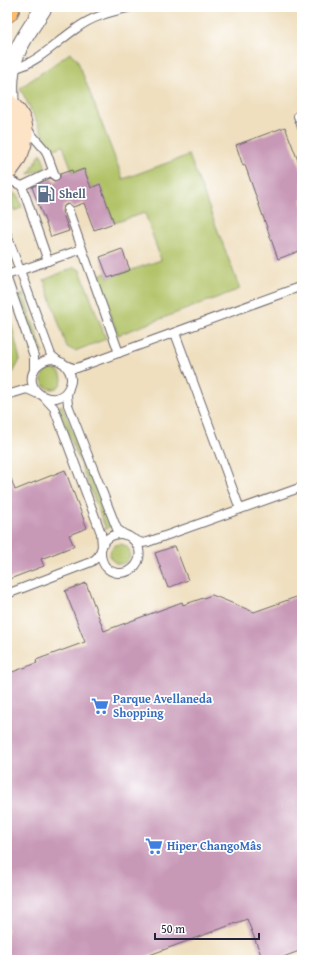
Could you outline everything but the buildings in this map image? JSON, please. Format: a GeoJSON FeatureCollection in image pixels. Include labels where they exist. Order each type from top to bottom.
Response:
{"type":"FeatureCollection","features":[{"type":"Feature","properties":{"kind":"highway"},"geometry":{"type":"LineString","coordinates":[[7,11],[9,7]]}},
{"type":"Feature","properties":{"kind":"main road"},"geometry":{"type":"LineString","coordinates":[[7,169],[14,160],[22,143],[22,128],[12,110]]}},
{"type":"Feature","properties":{"kind":"street"},"geometry":{"type":"LineString","coordinates":[[12,110],[10,81],[13,64],[19,49],[44,7]]}},
{"type":"Feature","properties":{"kind":"lane"},"geometry":{"type":"LineString","coordinates":[[12,69],[29,64],[88,21],[99,15],[131,7]]}},
{"type":"Feature","properties":{"kind":"lane"},"geometry":{"type":"LineString","coordinates":[[12,110],[46,151],[54,173],[22,186]]}},
{"type":"Feature","properties":{"kind":"lane"},"geometry":{"type":"LineString","coordinates":[[298,116],[302,127]]}},
{"type":"Feature","properties":{"kind":"lane"},"geometry":{"type":"LineString","coordinates":[[7,179],[22,186],[48,261]]}},
{"type":"Feature","properties":{"kind":"lane"},"geometry":{"type":"LineString","coordinates":[[68,209],[119,353]]}},
{"type":"Feature","properties":{"kind":"lane"},"geometry":{"type":"LineString","coordinates":[[7,235],[51,355],[70,373],[70,384],[67,395],[68,405],[117,529],[136,542],[139,554],[138,561],[134,566],[129,571],[123,573],[110,571],[101,563],[91,562]]}},
{"type":"Feature","properties":{"kind":"lane"},"geometry":{"type":"LineString","coordinates":[[7,275],[82,249]]}},
{"type":"Feature","properties":{"kind":"lane"},"geometry":{"type":"LineString","coordinates":[[7,279],[34,356],[33,386],[54,408],[101,532],[100,556],[105,566]]}},
{"type":"Feature","properties":{"kind":"lane"},"geometry":{"type":"LineString","coordinates":[[7,395],[21,390],[28,385],[34,372],[45,360],[51,359],[70,367],[77,368],[302,286]]}},
{"type":"Feature","properties":{"kind":"lane"},"geometry":{"type":"LineString","coordinates":[[175,333],[240,509]]}},
{"type":"Feature","properties":{"kind":"lane"},"geometry":{"type":"LineString","coordinates":[[21,390],[32,390],[41,395],[55,398],[61,396],[66,392],[77,368]]}},
{"type":"Feature","properties":{"kind":"lane"},"geometry":{"type":"LineString","coordinates":[[7,594],[91,562],[98,556],[101,548],[109,537],[114,535],[128,536],[138,541],[148,542],[302,486]]}},
{"type":"Feature","properties":{"kind":"lane"},"geometry":{"type":"LineString","coordinates":[[139,554],[148,542]]}},
{"type":"Feature","properties":{"kind":"green space"},"geometry":{"type":"Polygon","coordinates":[[[70,53],[77,59],[123,179],[189,155],[240,289],[118,335],[97,280],[101,274],[106,273],[108,278],[161,260],[145,213],[114,223],[100,185],[91,188],[84,169],[73,173],[63,146],[51,150],[20,88],[70,53]]]}},
{"type":"Feature","properties":{"kind":"green space"},"geometry":{"type":"Polygon","coordinates":[[[7,120],[12,132],[7,155],[7,120]]]}},
{"type":"Feature","properties":{"kind":"green space"},"geometry":{"type":"Polygon","coordinates":[[[41,153],[45,165],[43,169],[29,174],[41,153]]]}},
{"type":"Feature","properties":{"kind":"green space"},"geometry":{"type":"Polygon","coordinates":[[[11,192],[18,196],[22,208],[14,211],[11,192]]]}},
{"type":"Feature","properties":{"kind":"green space"},"geometry":{"type":"Polygon","coordinates":[[[75,267],[80,270],[106,339],[75,351],[67,347],[44,280],[75,267]]]}},
{"type":"Feature","properties":{"kind":"green space"},"geometry":{"type":"Polygon","coordinates":[[[23,294],[43,352],[39,353],[19,296],[23,294]]]}},
{"type":"Feature","properties":{"kind":"green space"},"geometry":{"type":"Polygon","coordinates":[[[7,306],[20,360],[13,373],[7,375],[7,306]]]}},
{"type":"Feature","properties":{"kind":"green space"},"geometry":{"type":"Polygon","coordinates":[[[52,369],[59,372],[62,379],[59,386],[52,389],[45,386],[42,379],[45,372],[52,369]]]}},
{"type":"Feature","properties":{"kind":"green space"},"geometry":{"type":"Polygon","coordinates":[[[62,405],[110,527],[106,529],[58,407],[62,405]]]}},
{"type":"Feature","properties":{"kind":"green space"},"geometry":{"type":"Polygon","coordinates":[[[120,544],[127,547],[130,554],[127,561],[120,564],[113,561],[110,554],[113,547],[120,544]]]}},
{"type":"Feature","properties":{"kind":"place","name":"Shell"},"geometry":{"type":"Point","coordinates":[46,194]}},
{"type":"Feature","properties":{"kind":"place","name":"Parque Avellaneda Shopping"},"geometry":{"type":"Point","coordinates":[100,706]}},
{"type":"Feature","properties":{"kind":"place","name":"Hiper ChangoMâs"},"geometry":{"type":"Point","coordinates":[154,846]}}]}
